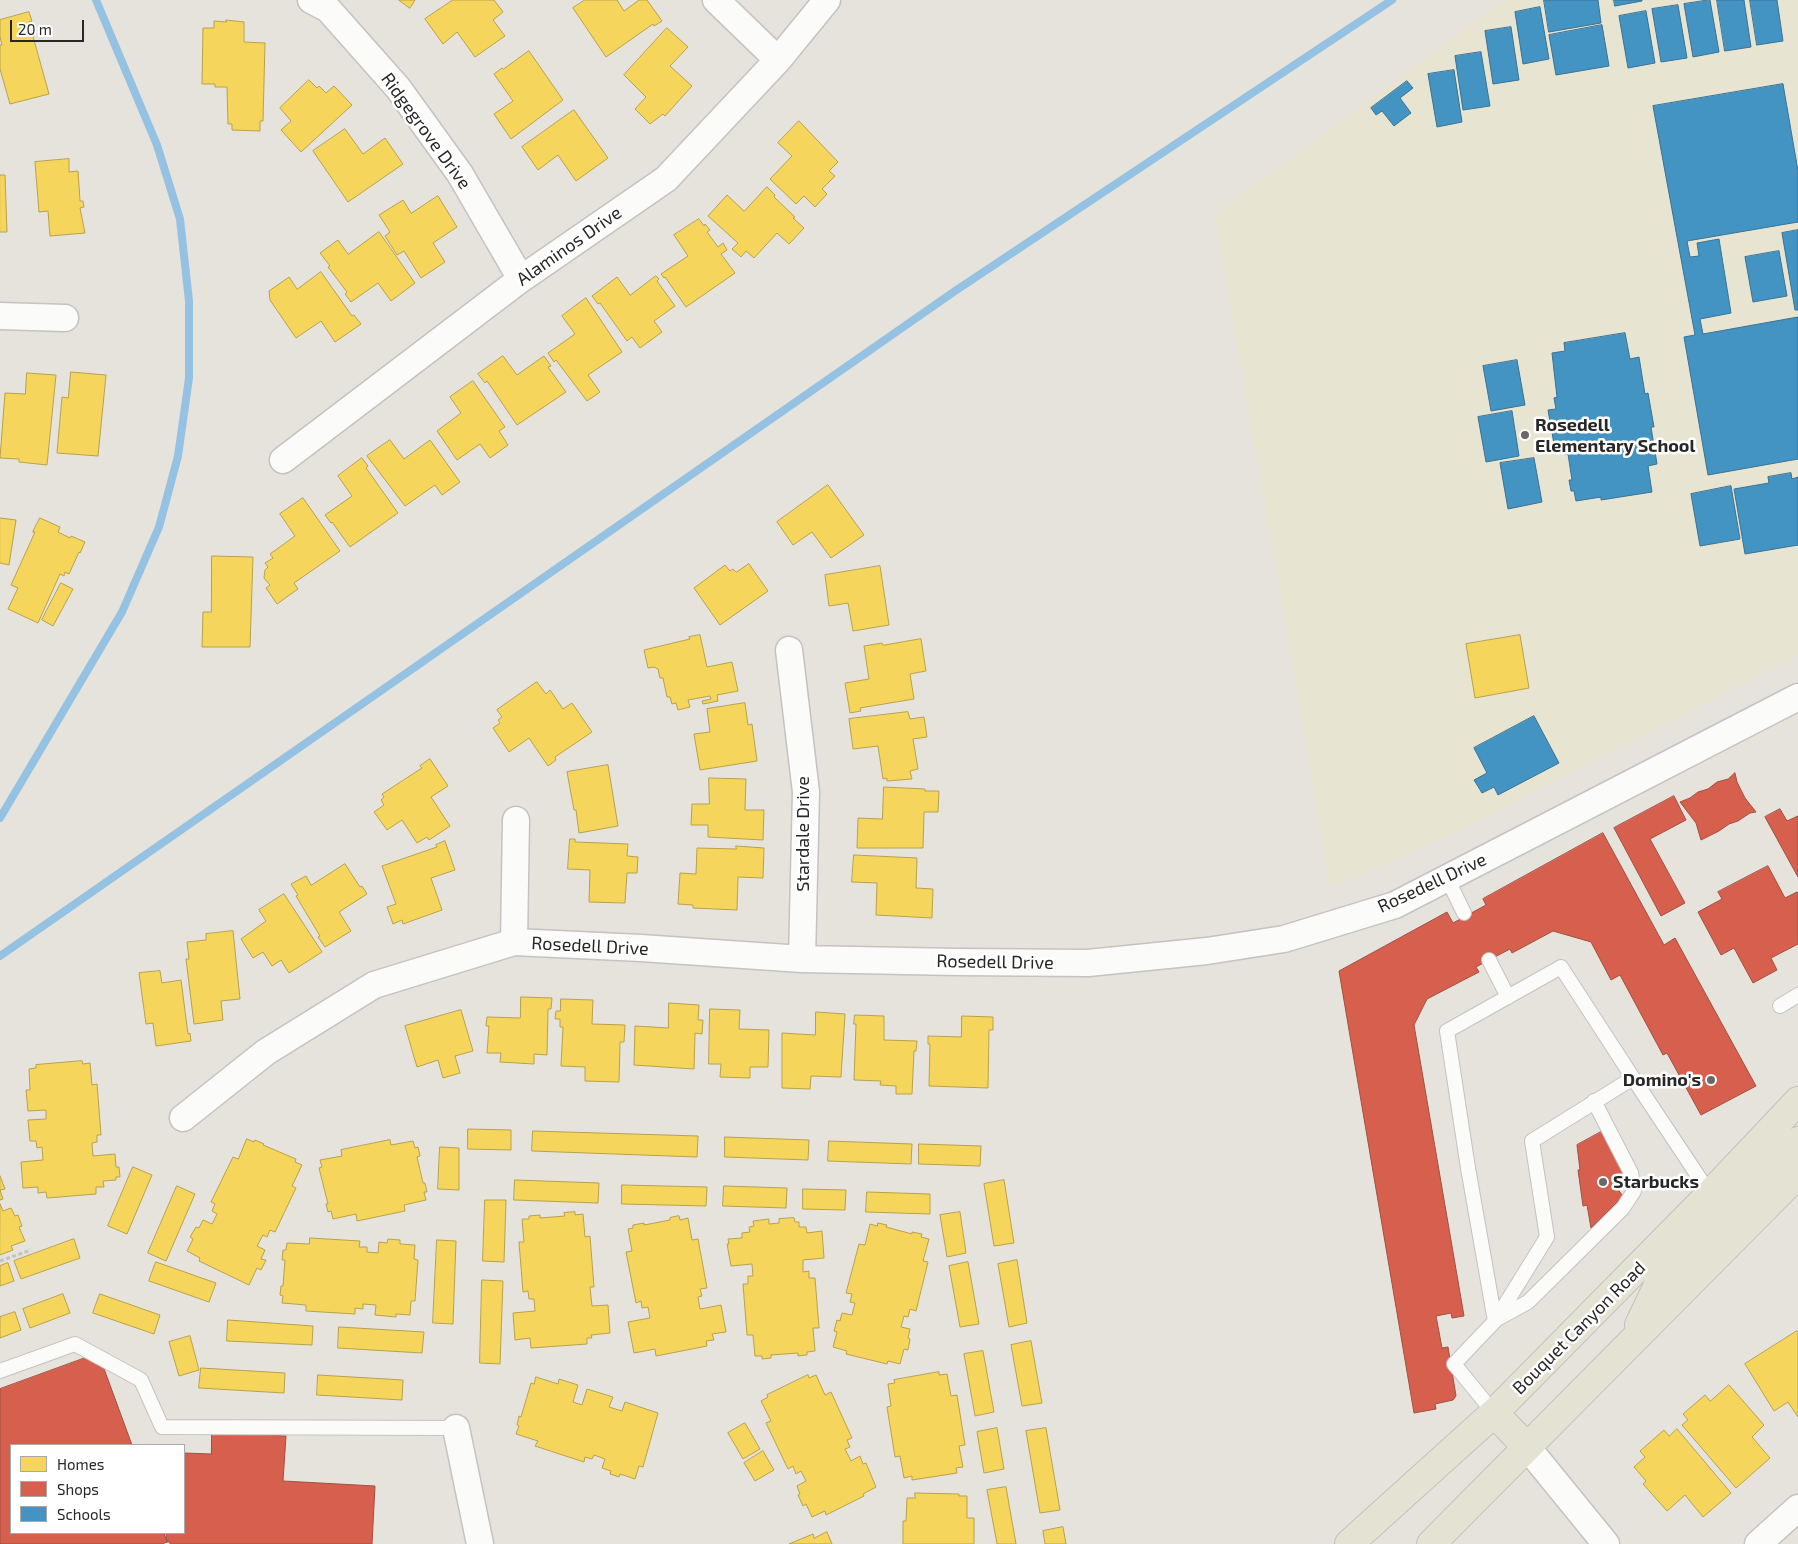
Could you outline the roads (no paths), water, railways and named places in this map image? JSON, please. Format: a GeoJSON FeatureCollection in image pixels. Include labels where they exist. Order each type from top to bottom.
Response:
{"type":"FeatureCollection","features":[{"type":"Feature","properties":{"kind":"main road","name":"Bouquet Canyon Road"},"geometry":{"type":"LineString","coordinates":[[1349,1544],[1494,1413],[1795,1106]]}},
{"type":"Feature","properties":{"kind":"main road"},"geometry":{"type":"LineString","coordinates":[[1631,1343],[1658,1283],[1798,1141]]}},
{"type":"Feature","properties":{"kind":"main road"},"geometry":{"type":"LineString","coordinates":[[1431,1544],[1798,1174]]}},
{"type":"Feature","properties":{"kind":"main road"},"geometry":{"type":"LineString","coordinates":[[1494,1413],[1527,1447]]}},
{"type":"Feature","properties":{"kind":"street","name":"Ridgegrove Drive"},"geometry":{"type":"LineString","coordinates":[[311,0],[328,9],[398,88],[460,174],[521,279]]}},
{"type":"Feature","properties":{"kind":"street"},"geometry":{"type":"LineString","coordinates":[[716,0],[778,60]]}},
{"type":"Feature","properties":{"kind":"street","name":"Alaminos Drive"},"geometry":{"type":"LineString","coordinates":[[283,460],[521,279],[666,179],[778,60],[827,0]]}},
{"type":"Feature","properties":{"kind":"street"},"geometry":{"type":"LineString","coordinates":[[0,316],[65,318]]}},
{"type":"Feature","properties":{"kind":"street","name":"Stardale Drive"},"geometry":{"type":"LineString","coordinates":[[789,650],[806,792],[802,959]]}},
{"type":"Feature","properties":{"kind":"street","name":"Rosedell Drive"},"geometry":{"type":"LineString","coordinates":[[183,1118],[266,1052],[374,985],[514,942],[802,959],[1088,963],[1207,951],[1284,939],[1395,905],[1798,697]]}},
{"type":"Feature","properties":{"kind":"street"},"geometry":{"type":"LineString","coordinates":[[514,942],[516,820]]}},
{"type":"Feature","properties":{"kind":"street"},"geometry":{"type":"LineString","coordinates":[[456,1428],[480,1544]]}},
{"type":"Feature","properties":{"kind":"street"},"geometry":{"type":"LineString","coordinates":[[1527,1447],[1606,1544]]}},
{"type":"Feature","properties":{"kind":"street"},"geometry":{"type":"LineString","coordinates":[[1758,1544],[1798,1508]]}},
{"type":"Feature","properties":{"kind":"lane"},"geometry":{"type":"LineString","coordinates":[[1447,878],[1464,913]]}},
{"type":"Feature","properties":{"kind":"lane"},"geometry":{"type":"LineString","coordinates":[[1489,960],[1508,997]]}},
{"type":"Feature","properties":{"kind":"lane"},"geometry":{"type":"LineString","coordinates":[[1495,1321],[1468,1168],[1447,1032],[1561,967],[1710,1194]]}},
{"type":"Feature","properties":{"kind":"lane"},"geometry":{"type":"LineString","coordinates":[[1780,1006],[1798,995]]}},
{"type":"Feature","properties":{"kind":"lane"},"geometry":{"type":"LineString","coordinates":[[1494,1413],[1454,1364],[1495,1321],[1547,1237],[1532,1141],[1633,1078]]}},
{"type":"Feature","properties":{"kind":"lane"},"geometry":{"type":"LineString","coordinates":[[1495,1321],[1528,1302],[1622,1208],[1634,1191],[1631,1173],[1594,1101]]}},
{"type":"Feature","properties":{"kind":"lane"},"geometry":{"type":"LineString","coordinates":[[0,1371],[75,1344],[141,1380],[162,1427],[456,1428]]}},
{"type":"Feature","properties":{"kind":"waterway"},"geometry":{"type":"LineString","coordinates":[[0,818],[122,612],[159,527],[178,456],[189,378],[189,301],[180,219],[157,145],[96,0]]}},
{"type":"Feature","properties":{"kind":"waterway"},"geometry":{"type":"LineString","coordinates":[[0,956],[955,291],[1392,0]]}},
{"type":"Feature","properties":{"kind":"place","name":"Rosedell Elementary School"},"geometry":{"type":"Point","coordinates":[1525,435]}},
{"type":"Feature","properties":{"kind":"place","name":"Domino's"},"geometry":{"type":"Point","coordinates":[1711,1080]}},
{"type":"Feature","properties":{"kind":"place","name":"Starbucks"},"geometry":{"type":"Point","coordinates":[1603,1182]}}]}
